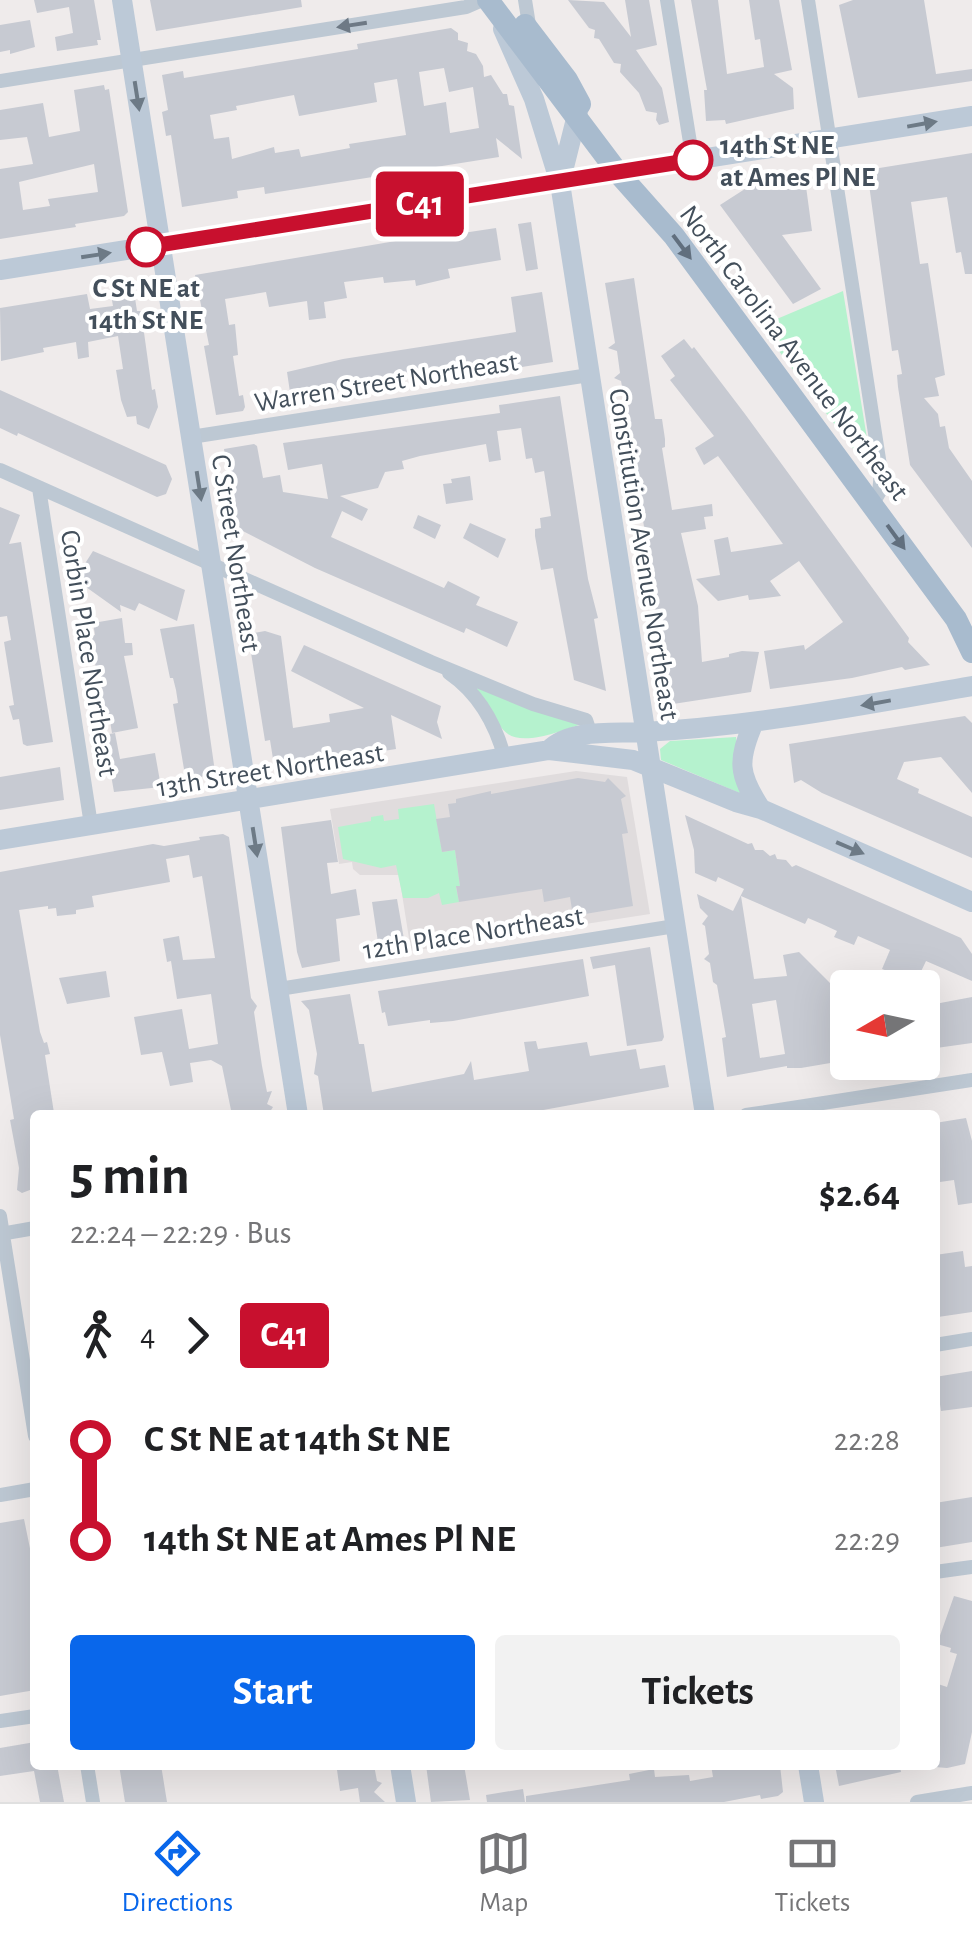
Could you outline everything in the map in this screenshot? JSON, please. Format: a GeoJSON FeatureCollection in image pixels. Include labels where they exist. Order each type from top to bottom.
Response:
{"type":"FeatureCollection","features":[{"type":"Feature","properties":{"kind":"main road","name":"North Carolina Avenue Northeast"},"geometry":{"type":"LineString","coordinates":[[493,3],[530,32],[567,80],[579,112]]}},
{"type":"Feature","properties":{"kind":"main road","name":"North Carolina Avenue Northeast"},"geometry":{"type":"LineString","coordinates":[[493,3],[579,112],[619,174],[674,236],[956,619],[972,652]]}},
{"type":"Feature","properties":{"kind":"street","name":"C Street Northeast"},"geometry":{"type":"LineString","coordinates":[[122,0],[297,1110]]}},
{"type":"Feature","properties":{"kind":"street"},"geometry":{"type":"LineString","coordinates":[[525,0],[530,32]]}},
{"type":"Feature","properties":{"kind":"street"},"geometry":{"type":"LineString","coordinates":[[667,0],[693,160]]}},
{"type":"Feature","properties":{"kind":"street"},"geometry":{"type":"LineString","coordinates":[[808,0],[881,472],[879,493],[872,505]]}},
{"type":"Feature","properties":{"kind":"street"},"geometry":{"type":"LineString","coordinates":[[0,81],[493,3]]}},
{"type":"Feature","properties":{"kind":"street","name":"Constitution Avenue Northeast"},"geometry":{"type":"LineString","coordinates":[[493,3],[534,98],[560,182],[704,1110]]}},
{"type":"Feature","properties":{"kind":"street"},"geometry":{"type":"LineString","coordinates":[[560,182],[579,112]]}},
{"type":"Feature","properties":{"kind":"street"},"geometry":{"type":"LineString","coordinates":[[0,270],[972,116]]}},
{"type":"Feature","properties":{"kind":"street","name":"Warren Street Northeast"},"geometry":{"type":"LineString","coordinates":[[191,437],[589,375]]}},
{"type":"Feature","properties":{"kind":"street"},"geometry":{"type":"LineString","coordinates":[[0,470],[431,662],[533,704],[586,720],[592,735]]}},
{"type":"Feature","properties":{"kind":"street","name":"Corbin Place Northeast"},"geometry":{"type":"LineString","coordinates":[[40,488],[91,825]]}},
{"type":"Feature","properties":{"kind":"street"},"geometry":{"type":"LineString","coordinates":[[431,662],[471,692],[498,734],[504,758]]}},
{"type":"Feature","properties":{"kind":"street","name":"13th Street Northeast"},"geometry":{"type":"LineString","coordinates":[[549,750],[558,740],[698,730],[972,686]]}},
{"type":"Feature","properties":{"kind":"street"},"geometry":{"type":"LineString","coordinates":[[754,722],[740,766],[761,809]]}},
{"type":"Feature","properties":{"kind":"street","name":"13th Street Northeast"},"geometry":{"type":"LineString","coordinates":[[0,840],[549,750],[617,756],[650,766],[761,809],[972,902]]}},
{"type":"Feature","properties":{"kind":"street","name":"12th Place Northeast"},"geometry":{"type":"LineString","coordinates":[[278,989],[676,926]]}},
{"type":"Feature","properties":{"kind":"street"},"geometry":{"type":"LineString","coordinates":[[779,1110],[972,1081]]}},
{"type":"Feature","properties":{"kind":"street"},"geometry":{"type":"LineString","coordinates":[[0,1216],[30,1406]]}},
{"type":"Feature","properties":{"kind":"street"},"geometry":{"type":"LineString","coordinates":[[1,1233],[30,1229]]}},
{"type":"Feature","properties":{"kind":"street"},"geometry":{"type":"LineString","coordinates":[[940,1344],[972,1339]]}},
{"type":"Feature","properties":{"kind":"street"},"geometry":{"type":"LineString","coordinates":[[0,1495],[30,1490]]}},
{"type":"Feature","properties":{"kind":"street"},"geometry":{"type":"LineString","coordinates":[[940,1571],[972,1567]]}},
{"type":"Feature","properties":{"kind":"street"},"geometry":{"type":"LineString","coordinates":[[0,1721],[30,1717]]}},
{"type":"Feature","properties":{"kind":"street"},"geometry":{"type":"LineString","coordinates":[[88,1770],[93,1802]]}},
{"type":"Feature","properties":{"kind":"street"},"geometry":{"type":"LineString","coordinates":[[401,1770],[406,1802]]}},
{"type":"Feature","properties":{"kind":"street"},"geometry":{"type":"LineString","coordinates":[[809,1770],[814,1802]]}},
{"type":"Feature","properties":{"kind":"street"},"geometry":{"type":"LineString","coordinates":[[917,1802],[972,1794]]}},
{"type":"Feature","properties":{"kind":"shaded area"},"geometry":{"type":"Polygon","coordinates":[[[576,771],[627,777],[650,914],[411,951],[399,875],[360,875],[352,862],[339,864],[330,809],[576,771]]]}},
{"type":"Feature","properties":{"kind":"green space"},"geometry":{"type":"Polygon","coordinates":[[[843,291],[871,463],[867,467],[760,326],[843,291]]]}},
{"type":"Feature","properties":{"kind":"green space"},"geometry":{"type":"Polygon","coordinates":[[[475,686],[581,724],[544,736],[515,737],[499,724],[475,686]]]}},
{"type":"Feature","properties":{"kind":"green space"},"geometry":{"type":"Polygon","coordinates":[[[736,737],[742,794],[661,760],[660,749],[670,741],[736,737]]]}},
{"type":"Feature","properties":{"kind":"green space"},"geometry":{"type":"Polygon","coordinates":[[[434,804],[442,852],[455,850],[459,902],[442,905],[439,893],[428,898],[403,898],[396,865],[381,868],[343,859],[338,827],[383,815],[384,821],[399,819],[398,809],[434,804]]]}},
{"type":"Feature","properties":{"kind":"building"},"geometry":{"type":"Polygon","coordinates":[[[34,0],[94,0],[101,40],[97,40],[98,45],[57,51],[55,37],[73,33],[69,7],[37,13],[34,0]]]}},
{"type":"Feature","properties":{"kind":"building"},"geometry":{"type":"Polygon","coordinates":[[[150,0],[301,0],[302,7],[156,31],[150,0]]]}},
{"type":"Feature","properties":{"kind":"building"},"geometry":{"type":"Polygon","coordinates":[[[568,0],[604,2],[631,37],[625,0],[649,0],[657,45],[636,50],[662,88],[669,122],[659,125],[657,113],[646,111],[639,93],[620,72],[621,64],[614,63],[599,39],[594,38],[595,30],[589,28],[568,0]]]}},
{"type":"Feature","properties":{"kind":"building"},"geometry":{"type":"Polygon","coordinates":[[[691,0],[718,0],[727,74],[764,67],[749,0],[779,0],[792,70],[774,74],[793,88],[794,109],[726,124],[725,120],[706,121],[707,90],[691,0]]]}},
{"type":"Feature","properties":{"kind":"building"},"geometry":{"type":"Polygon","coordinates":[[[853,0],[924,0],[936,74],[972,69],[972,81],[858,98],[839,5],[853,0]]]}},
{"type":"Feature","properties":{"kind":"building"},"geometry":{"type":"Polygon","coordinates":[[[30,20],[35,47],[10,54],[10,50],[0,52],[0,25],[30,20]]]}},
{"type":"Feature","properties":{"kind":"building"},"geometry":{"type":"Polygon","coordinates":[[[451,28],[458,33],[458,40],[468,43],[467,51],[476,54],[484,77],[491,75],[503,94],[507,94],[509,105],[514,106],[522,159],[496,138],[499,157],[265,194],[264,187],[237,191],[238,198],[182,207],[171,135],[166,136],[162,112],[168,110],[162,75],[183,71],[184,78],[358,49],[357,44],[451,28]],[[444,68],[419,72],[424,106],[446,102],[450,133],[479,128],[473,87],[449,92],[444,68]],[[397,79],[374,83],[377,102],[299,116],[294,95],[236,106],[237,110],[210,115],[214,139],[229,137],[232,159],[274,147],[275,153],[299,149],[301,157],[406,135],[397,79]]]}},
{"type":"Feature","properties":{"kind":"building"},"geometry":{"type":"Polygon","coordinates":[[[104,85],[105,90],[109,89],[128,212],[124,216],[75,224],[76,227],[0,239],[0,169],[33,164],[27,137],[0,140],[0,110],[43,103],[49,137],[80,131],[74,90],[104,85]],[[94,164],[19,182],[23,210],[50,206],[48,199],[98,192],[94,164]]]}},
{"type":"Feature","properties":{"kind":"building"},"geometry":{"type":"Polygon","coordinates":[[[972,153],[972,274],[965,274],[961,252],[956,253],[947,197],[911,202],[920,264],[928,263],[945,375],[935,378],[939,396],[924,398],[938,414],[940,427],[945,426],[949,448],[972,481],[972,548],[910,465],[898,387],[897,375],[902,374],[898,350],[892,351],[867,170],[972,153]]]}},
{"type":"Feature","properties":{"kind":"building"},"geometry":{"type":"Polygon","coordinates":[[[805,179],[812,231],[782,235],[821,289],[793,304],[720,205],[748,187],[805,179]]]}},
{"type":"Feature","properties":{"kind":"building"},"geometry":{"type":"Polygon","coordinates":[[[531,222],[538,269],[526,271],[518,224],[531,222]]]}},
{"type":"Feature","properties":{"kind":"building"},"geometry":{"type":"Polygon","coordinates":[[[496,228],[501,260],[448,269],[450,278],[416,286],[415,280],[384,283],[383,277],[344,282],[347,298],[324,302],[326,318],[309,320],[307,301],[269,307],[266,292],[225,299],[229,325],[235,324],[238,355],[233,356],[239,396],[243,395],[245,407],[243,411],[216,415],[204,346],[209,345],[195,275],[443,233],[496,228]]]}},
{"type":"Feature","properties":{"kind":"building"},"geometry":{"type":"Polygon","coordinates":[[[634,278],[655,419],[662,419],[662,448],[672,510],[712,504],[713,516],[704,517],[706,529],[681,533],[698,606],[702,662],[742,651],[759,652],[751,692],[673,704],[670,690],[662,687],[668,681],[636,496],[631,441],[625,439],[630,433],[627,412],[618,409],[625,403],[621,381],[614,378],[620,373],[617,351],[608,348],[615,343],[605,283],[634,278]]]}},
{"type":"Feature","properties":{"kind":"building"},"geometry":{"type":"Polygon","coordinates":[[[133,285],[158,407],[149,429],[137,424],[136,416],[127,417],[121,400],[116,370],[123,369],[118,336],[88,342],[89,357],[78,359],[76,342],[1,361],[0,308],[87,294],[90,309],[113,306],[110,289],[133,285]]]}},
{"type":"Feature","properties":{"kind":"building"},"geometry":{"type":"Polygon","coordinates":[[[542,292],[553,362],[448,379],[446,370],[291,399],[287,372],[343,359],[516,332],[511,297],[542,292]]]}},
{"type":"Feature","properties":{"kind":"building"},"geometry":{"type":"Polygon","coordinates":[[[684,339],[745,414],[909,638],[908,642],[930,665],[770,689],[764,651],[804,645],[805,650],[843,622],[799,561],[770,581],[781,596],[749,600],[748,595],[718,601],[696,579],[720,575],[714,540],[728,537],[731,552],[783,544],[718,456],[704,465],[695,448],[714,436],[670,380],[675,376],[661,356],[684,339]]]}},
{"type":"Feature","properties":{"kind":"building"},"geometry":{"type":"Polygon","coordinates":[[[0,390],[166,465],[172,479],[166,494],[157,497],[0,428],[0,390]]]}},
{"type":"Feature","properties":{"kind":"building"},"geometry":{"type":"Polygon","coordinates":[[[560,396],[588,579],[598,618],[594,619],[606,691],[574,680],[553,568],[541,570],[535,536],[535,529],[541,528],[540,518],[551,516],[544,471],[535,473],[532,458],[526,459],[521,428],[497,431],[501,460],[489,462],[486,444],[420,456],[402,461],[404,469],[385,472],[378,488],[340,496],[368,509],[362,521],[342,511],[331,537],[444,588],[448,581],[480,597],[476,605],[518,622],[507,647],[466,628],[464,633],[315,568],[233,526],[224,449],[254,444],[263,478],[280,475],[283,492],[328,499],[322,464],[288,470],[283,443],[500,413],[499,405],[560,396]]]}},
{"type":"Feature","properties":{"kind":"building"},"geometry":{"type":"Polygon","coordinates":[[[470,476],[473,500],[446,504],[443,484],[470,476]]]}},
{"type":"Feature","properties":{"kind":"building"},"geometry":{"type":"Polygon","coordinates":[[[0,507],[20,515],[9,544],[21,542],[53,742],[23,744],[19,719],[13,720],[9,706],[14,705],[4,642],[11,640],[7,616],[0,617],[0,507]]]}},
{"type":"Feature","properties":{"kind":"building"},"geometry":{"type":"Polygon","coordinates":[[[418,515],[441,525],[435,539],[413,528],[418,515]]]}},
{"type":"Feature","properties":{"kind":"building"},"geometry":{"type":"Polygon","coordinates":[[[470,523],[506,539],[498,558],[463,538],[470,523]]]}},
{"type":"Feature","properties":{"kind":"building"},"geometry":{"type":"Polygon","coordinates":[[[93,551],[185,590],[177,621],[139,603],[135,611],[120,605],[121,612],[79,582],[79,573],[93,551]]]}},
{"type":"Feature","properties":{"kind":"building"},"geometry":{"type":"Polygon","coordinates":[[[122,618],[125,643],[132,643],[133,655],[124,656],[138,728],[112,733],[110,721],[104,722],[91,636],[95,635],[93,623],[122,618]]]}},
{"type":"Feature","properties":{"kind":"building"},"geometry":{"type":"Polygon","coordinates":[[[194,624],[215,772],[193,780],[185,775],[173,704],[178,703],[176,690],[160,629],[194,624]]]}},
{"type":"Feature","properties":{"kind":"building"},"geometry":{"type":"Polygon","coordinates":[[[265,631],[281,636],[293,728],[330,722],[329,714],[364,708],[291,671],[304,645],[441,706],[437,722],[442,739],[391,715],[396,749],[274,765],[270,740],[265,741],[248,634],[265,631]]]}},
{"type":"Feature","properties":{"kind":"building"},"geometry":{"type":"Polygon","coordinates":[[[965,716],[972,723],[972,793],[941,757],[904,762],[897,779],[972,817],[972,858],[822,793],[801,780],[794,783],[789,744],[965,716]]]}},
{"type":"Feature","properties":{"kind":"building"},"geometry":{"type":"Polygon","coordinates":[[[115,733],[120,759],[155,753],[161,787],[114,792],[104,735],[115,733]]]}},
{"type":"Feature","properties":{"kind":"building"},"geometry":{"type":"Polygon","coordinates":[[[60,767],[64,800],[0,810],[0,777],[60,767]]]}},
{"type":"Feature","properties":{"kind":"building"},"geometry":{"type":"Polygon","coordinates":[[[578,778],[605,782],[608,778],[626,796],[621,799],[628,833],[622,834],[633,906],[573,916],[570,897],[544,902],[542,889],[459,902],[455,850],[442,852],[436,819],[450,817],[448,804],[491,791],[578,778]]]}},
{"type":"Feature","properties":{"kind":"building"},"geometry":{"type":"Polygon","coordinates":[[[685,815],[752,843],[755,850],[775,854],[792,867],[796,865],[961,938],[972,954],[972,981],[926,961],[922,970],[885,970],[890,950],[858,936],[854,945],[834,937],[837,931],[822,924],[808,918],[805,924],[741,896],[754,979],[787,976],[783,955],[799,952],[830,983],[830,1063],[727,1077],[722,1038],[726,1037],[717,985],[710,963],[704,959],[709,954],[702,924],[708,916],[700,908],[697,894],[733,911],[744,889],[718,877],[716,882],[695,873],[685,815]],[[776,1000],[752,1004],[760,1058],[785,1054],[776,1000]]]}},
{"type":"Feature","properties":{"kind":"building"},"geometry":{"type":"Polygon","coordinates":[[[331,820],[338,862],[327,863],[331,894],[356,889],[360,915],[336,919],[340,961],[302,968],[281,827],[331,820]]]}},
{"type":"Feature","properties":{"kind":"building"},"geometry":{"type":"Polygon","coordinates":[[[199,837],[229,837],[251,998],[257,1006],[254,1012],[262,1066],[267,1092],[272,1091],[267,1104],[273,1107],[231,1110],[222,1066],[211,1060],[190,1063],[193,1082],[170,1086],[162,1052],[141,1055],[134,1017],[182,1009],[189,1049],[218,1044],[211,994],[177,999],[163,939],[179,936],[183,960],[215,958],[202,876],[193,878],[189,855],[166,859],[170,882],[92,896],[94,907],[76,910],[76,914],[57,916],[56,908],[48,906],[19,910],[40,1032],[50,1054],[45,1055],[54,1110],[30,1110],[30,1190],[22,1193],[17,1190],[19,1168],[10,1120],[14,1119],[0,1035],[0,872],[153,844],[200,840],[199,837]]]}},
{"type":"Feature","properties":{"kind":"building"},"geometry":{"type":"Polygon","coordinates":[[[397,899],[405,945],[379,949],[372,902],[397,899]]]}},
{"type":"Feature","properties":{"kind":"building"},"geometry":{"type":"Polygon","coordinates":[[[650,947],[664,1037],[662,1041],[627,1046],[615,965],[593,969],[590,957],[650,947]]]}},
{"type":"Feature","properties":{"kind":"building"},"geometry":{"type":"Polygon","coordinates":[[[583,959],[589,996],[430,1023],[388,1026],[385,1012],[382,1013],[378,991],[583,959]]]}},
{"type":"Feature","properties":{"kind":"building"},"geometry":{"type":"Polygon","coordinates":[[[106,971],[110,997],[67,1004],[59,978],[106,971]]]}},
{"type":"Feature","properties":{"kind":"building"},"geometry":{"type":"Polygon","coordinates":[[[350,994],[372,1092],[464,1074],[471,1061],[474,1080],[529,1071],[524,1042],[536,1041],[538,1049],[587,1042],[590,1056],[636,1049],[640,1069],[665,1065],[669,1087],[543,1110],[323,1110],[318,1076],[314,1074],[317,1054],[309,1010],[301,1001],[350,994]]]}},
{"type":"Feature","properties":{"kind":"building"},"geometry":{"type":"Polygon","coordinates":[[[972,997],[972,1043],[940,1047],[940,1003],[972,997]]]}},
{"type":"Feature","properties":{"kind":"building"},"geometry":{"type":"Polygon","coordinates":[[[966,1118],[972,1141],[972,1203],[958,1205],[954,1180],[940,1182],[940,1122],[966,1118]]]}},
{"type":"Feature","properties":{"kind":"building"},"geometry":{"type":"Polygon","coordinates":[[[963,1251],[965,1267],[972,1266],[972,1312],[940,1317],[940,1254],[963,1251]]]}},
{"type":"Feature","properties":{"kind":"building"},"geometry":{"type":"Polygon","coordinates":[[[972,1371],[972,1407],[941,1411],[940,1376],[972,1371]]]}},
{"type":"Feature","properties":{"kind":"building"},"geometry":{"type":"Polygon","coordinates":[[[972,1497],[972,1542],[940,1547],[940,1502],[972,1497]]]}},
{"type":"Feature","properties":{"kind":"building"},"geometry":{"type":"Polygon","coordinates":[[[24,1519],[30,1548],[30,1691],[0,1696],[0,1523],[24,1519]]]}},
{"type":"Feature","properties":{"kind":"building"},"geometry":{"type":"Polygon","coordinates":[[[954,1596],[972,1601],[972,1732],[965,1764],[947,1768],[940,1767],[940,1685],[947,1687],[957,1654],[940,1645],[954,1596]]]}},
{"type":"Feature","properties":{"kind":"building"},"geometry":{"type":"Polygon","coordinates":[[[30,1743],[30,1770],[58,1770],[64,1802],[40,1802],[34,1771],[0,1776],[0,1748],[30,1743]]]}},
{"type":"Feature","properties":{"kind":"building"},"geometry":{"type":"Polygon","coordinates":[[[120,1770],[162,1770],[167,1802],[125,1802],[120,1770]]]}},
{"type":"Feature","properties":{"kind":"building"},"geometry":{"type":"Polygon","coordinates":[[[337,1770],[375,1770],[377,1781],[382,1783],[374,1792],[385,1802],[360,1802],[358,1788],[340,1791],[337,1770]]]}},
{"type":"Feature","properties":{"kind":"building"},"geometry":{"type":"Polygon","coordinates":[[[427,1770],[465,1770],[470,1800],[431,1802],[427,1770]]]}},
{"type":"Feature","properties":{"kind":"building"},"geometry":{"type":"Polygon","coordinates":[[[649,1770],[654,1770],[655,1777],[689,1775],[690,1781],[713,1777],[712,1770],[781,1770],[783,1792],[761,1799],[760,1795],[724,1802],[526,1802],[526,1796],[630,1780],[629,1774],[649,1770]]]}},
{"type":"Feature","properties":{"kind":"building"},"geometry":{"type":"Polygon","coordinates":[[[836,1770],[901,1770],[901,1772],[839,1786],[836,1770]]]}},
{"type":"Feature","properties":{"kind":"building"},"geometry":{"type":"Polygon","coordinates":[[[523,1789],[525,1802],[487,1802],[486,1795],[523,1789]]]}},
{"type":"Feature","properties":{"kind":"bus line","name":"C41"},"geometry":{"type":"LineString","coordinates":[[146,247],[693,160]]}},
{"type":"Feature","properties":{"kind":"place","name":"14th St NE at Ames Pl NE"},"geometry":{"type":"Point","coordinates":[693,160]}},
{"type":"Feature","properties":{"kind":"place","name":"C St NE at 14th St NE"},"geometry":{"type":"Point","coordinates":[146,247]}}]}
